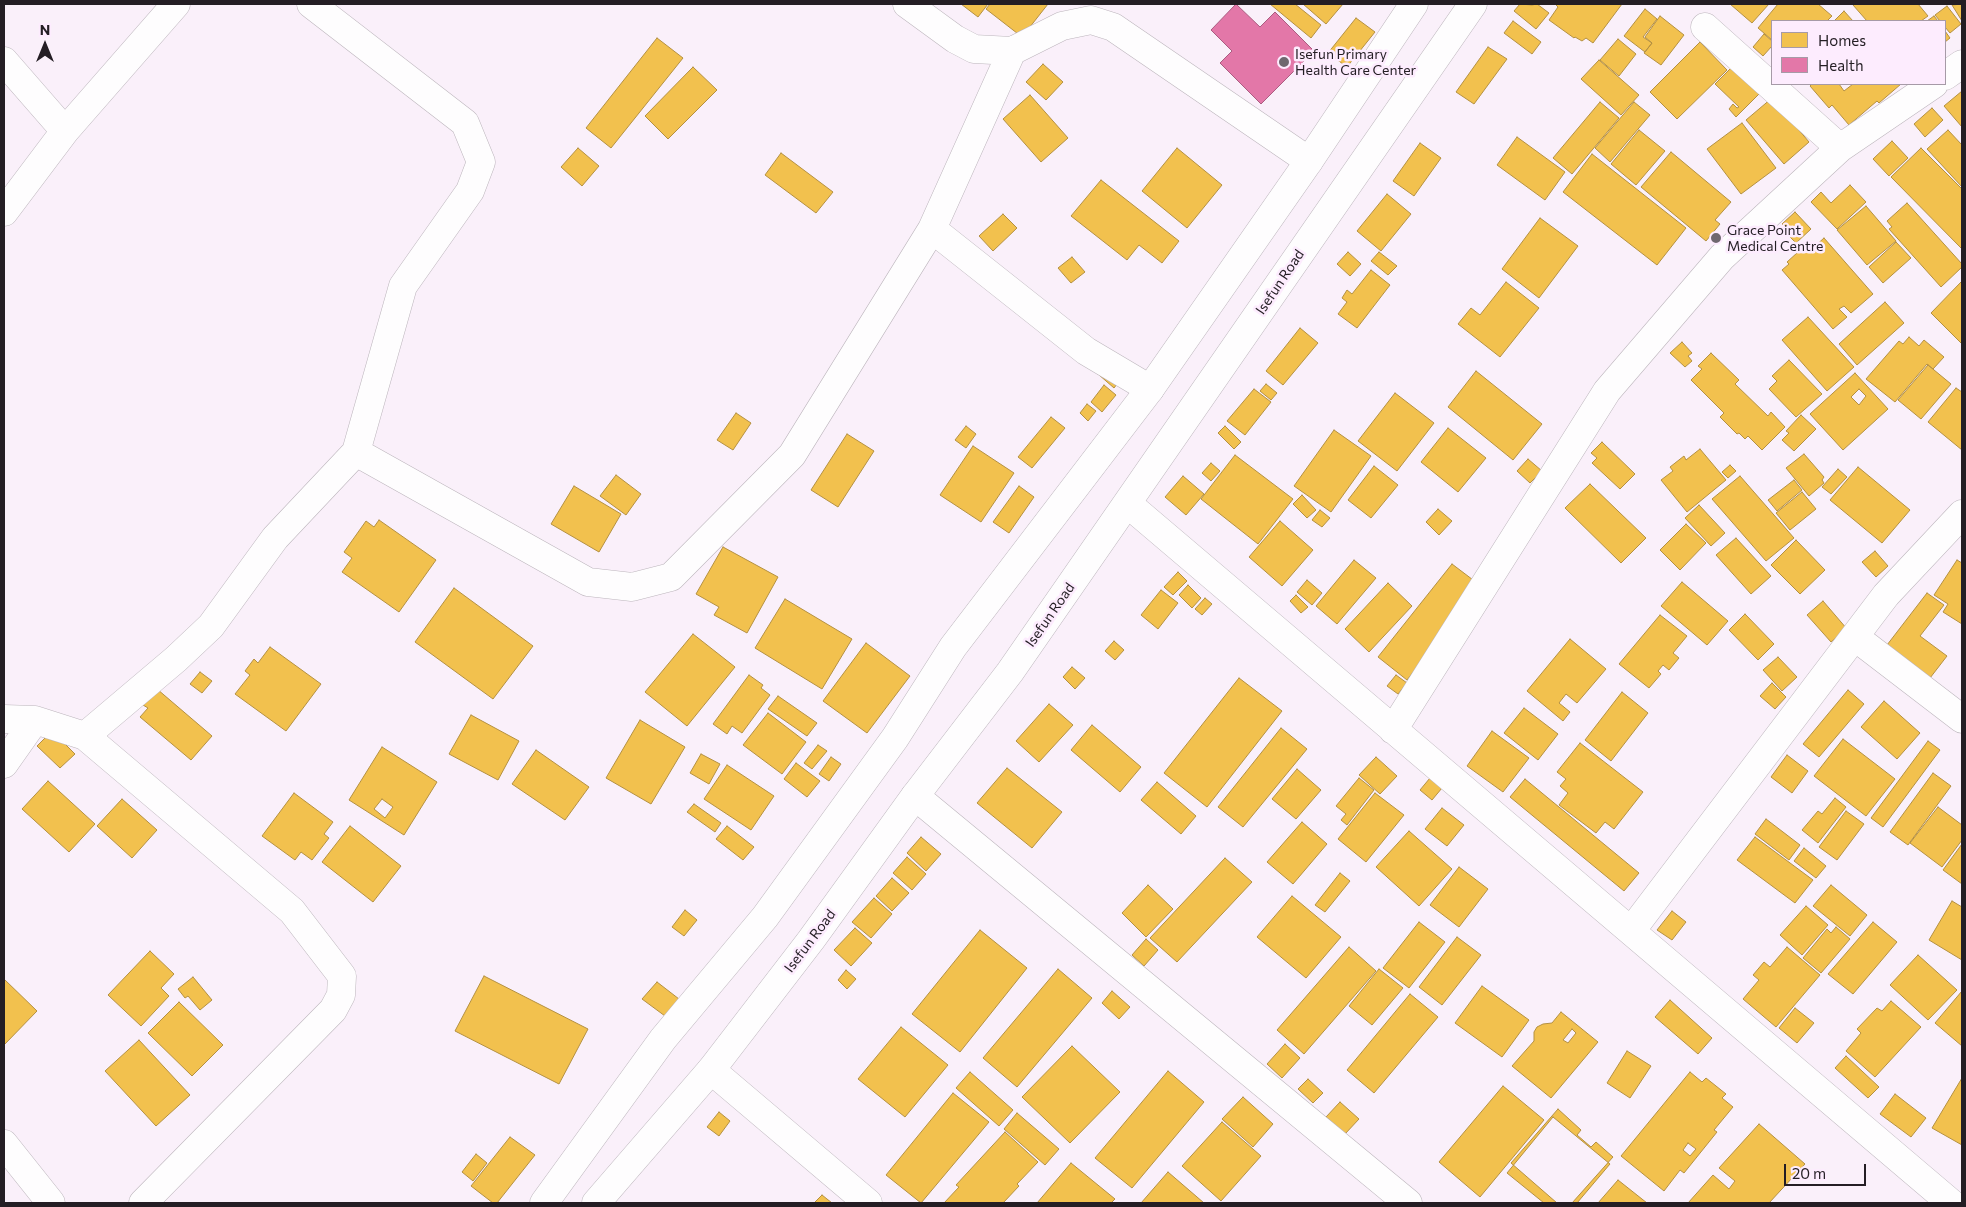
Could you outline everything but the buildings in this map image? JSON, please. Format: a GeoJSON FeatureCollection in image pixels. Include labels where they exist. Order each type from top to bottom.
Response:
{"type":"FeatureCollection","features":[{"type":"Feature","properties":{"kind":"street"},"geometry":{"type":"LineString","coordinates":[[4,212],[65,130],[176,4]]}},
{"type":"Feature","properties":{"kind":"street"},"geometry":{"type":"LineString","coordinates":[[85,736],[176,659],[211,626],[275,538],[356,452],[403,286],[470,191],[482,162],[464,123],[311,4]]}},
{"type":"Feature","properties":{"kind":"street"},"geometry":{"type":"LineString","coordinates":[[907,4],[955,39],[974,48],[1012,51],[1062,26],[1090,20],[1112,26],[1309,161]]}},
{"type":"Feature","properties":{"kind":"street"},"geometry":{"type":"LineString","coordinates":[[544,1203],[663,1039],[765,917],[895,738],[953,647],[1150,389],[1309,161],[1414,4]]}},
{"type":"Feature","properties":{"kind":"street","name":"Isefun Road"},"geometry":{"type":"LineString","coordinates":[[596,1203],[711,1070],[811,940],[916,796],[1010,672],[1473,4]]}},
{"type":"Feature","properties":{"kind":"street"},"geometry":{"type":"LineString","coordinates":[[1705,26],[1840,148]]}},
{"type":"Feature","properties":{"kind":"street"},"geometry":{"type":"LineString","coordinates":[[356,452],[588,582],[632,588],[671,577],[792,455],[932,229],[1012,51]]}},
{"type":"Feature","properties":{"kind":"street"},"geometry":{"type":"LineString","coordinates":[[4,61],[65,130]]}},
{"type":"Feature","properties":{"kind":"street"},"geometry":{"type":"LineString","coordinates":[[1946,75],[1962,64]]}},
{"type":"Feature","properties":{"kind":"street"},"geometry":{"type":"LineString","coordinates":[[1394,730],[1607,391],[1722,257],[1840,148],[1933,85]]}},
{"type":"Feature","properties":{"kind":"street"},"geometry":{"type":"LineString","coordinates":[[932,229],[1086,351],[1150,389]]}},
{"type":"Feature","properties":{"kind":"street"},"geometry":{"type":"LineString","coordinates":[[1128,504],[1952,1203]]}},
{"type":"Feature","properties":{"kind":"street"},"geometry":{"type":"LineString","coordinates":[[1631,931],[1886,595],[1962,514]]}},
{"type":"Feature","properties":{"kind":"street"},"geometry":{"type":"LineString","coordinates":[[1854,636],[1962,719]]}},
{"type":"Feature","properties":{"kind":"street"},"geometry":{"type":"LineString","coordinates":[[4,719],[35,720],[85,736],[292,912],[342,976],[341,995],[332,1010],[143,1203]]}},
{"type":"Feature","properties":{"kind":"street"},"geometry":{"type":"LineString","coordinates":[[4,764],[35,720]]}},
{"type":"Feature","properties":{"kind":"street"},"geometry":{"type":"LineString","coordinates":[[916,796],[1408,1203]]}},
{"type":"Feature","properties":{"kind":"street"},"geometry":{"type":"LineString","coordinates":[[711,1070],[868,1203]]}},
{"type":"Feature","properties":{"kind":"street"},"geometry":{"type":"LineString","coordinates":[[4,1144],[52,1203]]}},
{"type":"Feature","properties":{"kind":"place","name":"Isefun Primary Health Care Center"},"geometry":{"type":"Point","coordinates":[1284,62]}},
{"type":"Feature","properties":{"kind":"place","name":"Grace Point Medical Centre"},"geometry":{"type":"Point","coordinates":[1716,238]}}]}
